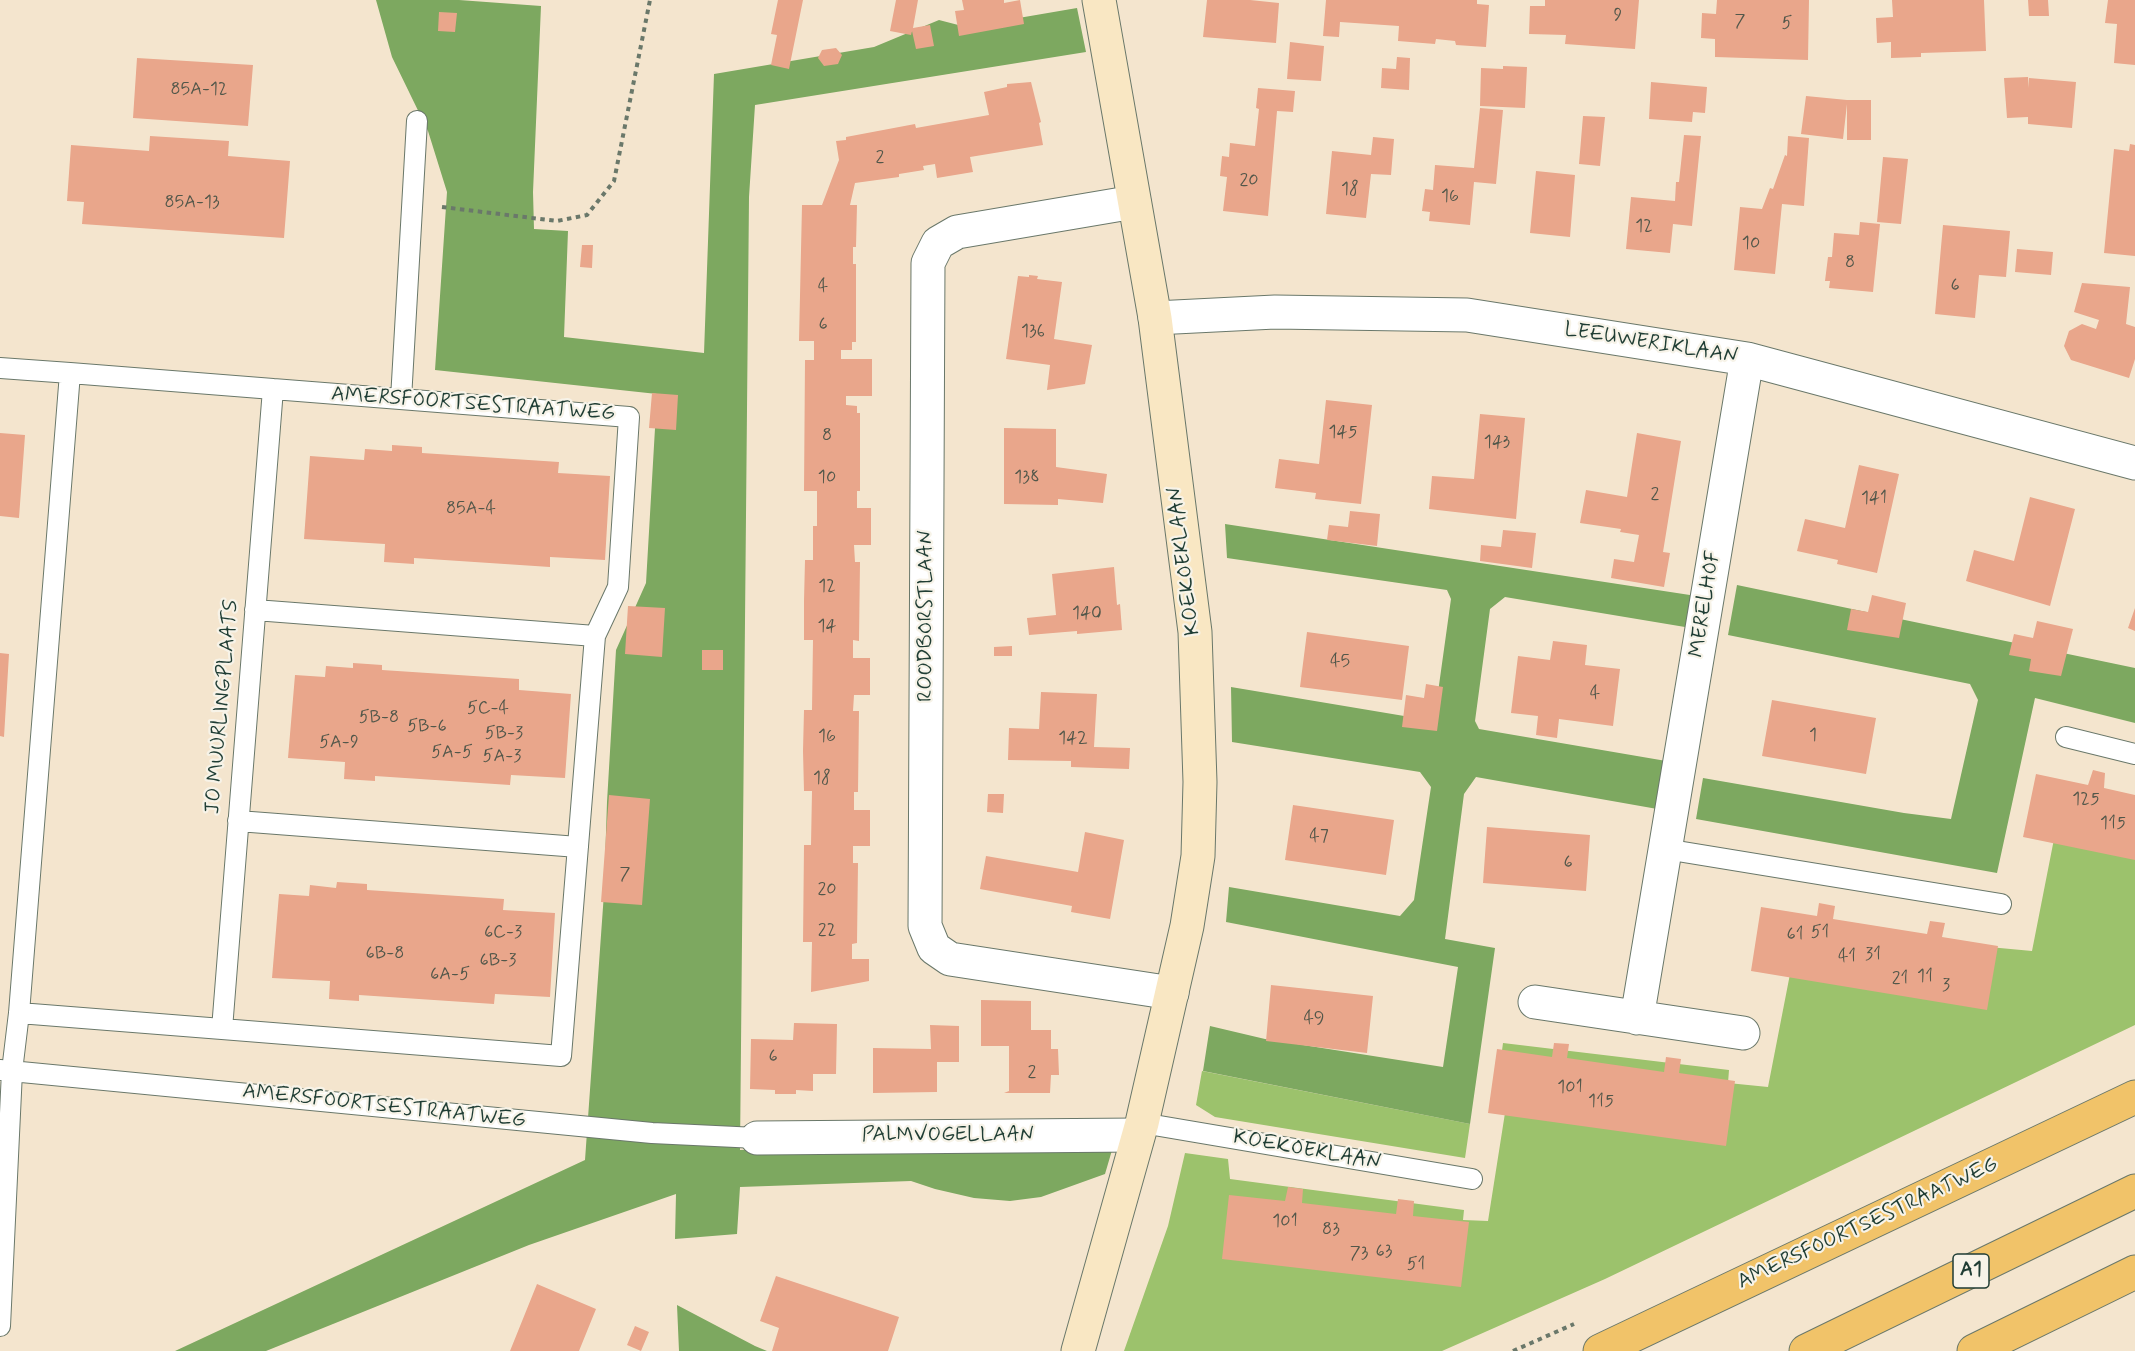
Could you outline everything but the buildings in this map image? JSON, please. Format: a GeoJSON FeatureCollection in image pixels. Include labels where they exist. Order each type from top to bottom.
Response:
{"type":"FeatureCollection","features":[{"type":"Feature","properties":{"kind":"main road","name":"AMERSFOORTSESTRAATWEG"},"geometry":{"type":"LineString","coordinates":[[1600,1351],[2135,1097]]}},
{"type":"Feature","properties":{"kind":"main road","name":"A1"},"geometry":{"type":"LineString","coordinates":[[1806,1351],[2135,1191]]}},
{"type":"Feature","properties":{"kind":"main road"},"geometry":{"type":"LineString","coordinates":[[1974,1351],[2135,1272]]}},
{"type":"Feature","properties":{"kind":"street","name":"KOEKOEKLAAN"},"geometry":{"type":"LineString","coordinates":[[1078,1351],[1140,1129],[1187,926],[1198,855],[1200,782],[1195,632],[1155,318],[1099,0]]}},
{"type":"Feature","properties":{"kind":"street","name":"ROODBORSTLAAN"},"geometry":{"type":"LineString","coordinates":[[1134,202],[957,232],[938,243],[928,263],[925,926],[934,948],[950,958],[1172,993]]}},
{"type":"Feature","properties":{"kind":"street","name":"LEEUWERIKLAAN"},"geometry":{"type":"LineString","coordinates":[[1155,318],[1275,312],[1467,315],[1747,359],[2135,463]]}},
{"type":"Feature","properties":{"kind":"street","name":"MERELHOF"},"geometry":{"type":"LineString","coordinates":[[1637,1018],[1747,359]]}},
{"type":"Feature","properties":{"kind":"street"},"geometry":{"type":"LineString","coordinates":[[1535,1002],[1743,1033]]}},
{"type":"Feature","properties":{"kind":"street","name":"PALMVOGELLAAN"},"geometry":{"type":"LineString","coordinates":[[758,1138],[1140,1129]]}},
{"type":"Feature","properties":{"kind":"lane"},"geometry":{"type":"LineString","coordinates":[[401,399],[417,121]]}},
{"type":"Feature","properties":{"kind":"lane"},"geometry":{"type":"LineString","coordinates":[[0,368],[273,389]]}},
{"type":"Feature","properties":{"kind":"lane"},"geometry":{"type":"LineString","coordinates":[[0,1326],[6,1070],[19,1013],[70,373]]}},
{"type":"Feature","properties":{"kind":"lane","name":"AMERSFOORTSESTRAATWEG"},"geometry":{"type":"LineString","coordinates":[[222,1029],[561,1056],[595,636],[618,586],[629,417],[273,389]]}},
{"type":"Feature","properties":{"kind":"lane","name":"JO MUURLINGPLAATS"},"geometry":{"type":"LineString","coordinates":[[222,1029],[273,389]]}},
{"type":"Feature","properties":{"kind":"lane"},"geometry":{"type":"LineString","coordinates":[[255,610],[595,636]]}},
{"type":"Feature","properties":{"kind":"lane"},"geometry":{"type":"LineString","coordinates":[[2066,737],[2135,754]]}},
{"type":"Feature","properties":{"kind":"lane"},"geometry":{"type":"LineString","coordinates":[[238,821],[578,847]]}},
{"type":"Feature","properties":{"kind":"lane"},"geometry":{"type":"LineString","coordinates":[[1665,849],[2001,904]]}},
{"type":"Feature","properties":{"kind":"lane"},"geometry":{"type":"LineString","coordinates":[[19,1013],[222,1029]]}},
{"type":"Feature","properties":{"kind":"lane","name":"AMERSFOORTSESTRAATWEG"},"geometry":{"type":"LineString","coordinates":[[6,1070],[652,1133],[758,1138]]}},
{"type":"Feature","properties":{"kind":"lane","name":"KOEKOEKLAAN"},"geometry":{"type":"LineString","coordinates":[[1140,1129],[1472,1179]]}},
{"type":"Feature","properties":{"kind":"path"},"geometry":{"type":"LineString","coordinates":[[413,203],[556,221],[587,215],[614,181],[650,0]]}},
{"type":"Feature","properties":{"kind":"green space"},"geometry":{"type":"Polygon","coordinates":[[[376,0],[459,0],[541,6],[533,192],[534,229],[568,231],[564,337],[704,353],[714,74],[874,47],[939,20],[966,27],[1077,8],[1086,52],[755,105],[749,197],[740,1150],[1115,1140],[1105,1174],[1041,1197],[1010,1201],[974,1198],[911,1181],[740,1187],[737,1234],[675,1239],[676,1194],[529,1245],[266,1351],[175,1351],[585,1160],[604,893],[616,650],[646,583],[657,394],[435,370],[447,192],[428,131],[392,57],[376,0]]]}},
{"type":"Feature","properties":{"kind":"green space"},"geometry":{"type":"Polygon","coordinates":[[[1225,524],[1703,597],[1697,629],[1505,597],[1490,609],[1475,721],[1479,729],[1672,762],[1663,810],[1476,777],[1464,794],[1445,939],[1495,948],[1470,1124],[1203,1071],[1210,1026],[1265,1039],[1443,1067],[1458,967],[1226,922],[1229,887],[1400,916],[1414,900],[1431,787],[1420,772],[1232,742],[1231,687],[1434,721],[1451,599],[1447,590],[1227,558],[1225,524]]]}},
{"type":"Feature","properties":{"kind":"green space"},"geometry":{"type":"Polygon","coordinates":[[[1737,585],[2135,668],[2135,723],[2035,698],[1997,873],[1696,819],[1703,778],[1951,819],[1978,700],[1970,684],[1728,635],[1737,585]]]}},
{"type":"Feature","properties":{"kind":"green space"},"geometry":{"type":"Polygon","coordinates":[[[2054,839],[2135,858],[2135,1025],[1605,1279],[1442,1351],[1124,1351],[1168,1226],[1185,1153],[1228,1159],[1230,1179],[1464,1210],[1463,1220],[1488,1221],[1505,1113],[1494,1111],[1503,1043],[1729,1070],[1728,1083],[1768,1087],[1790,974],[1989,947],[2032,951],[2054,839]]]}},
{"type":"Feature","properties":{"kind":"green space"},"geometry":{"type":"Polygon","coordinates":[[[1202,1071],[1470,1124],[1465,1158],[1215,1117],[1196,1105],[1202,1071]]]}},
{"type":"Feature","properties":{"kind":"green space"},"geometry":{"type":"Polygon","coordinates":[[[677,1305],[755,1346],[767,1351],[679,1351],[677,1305]]]}}]}
